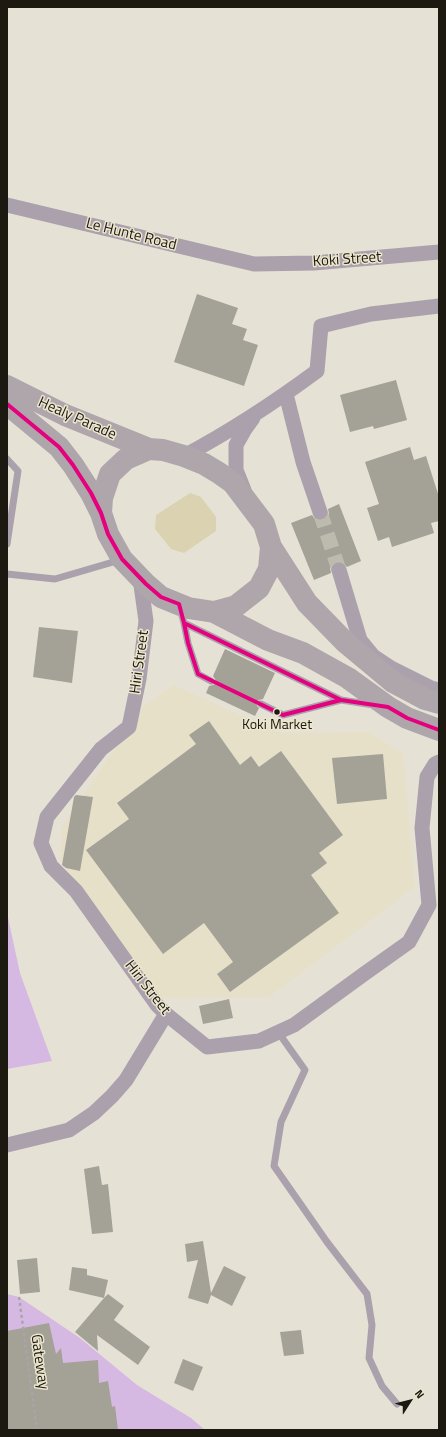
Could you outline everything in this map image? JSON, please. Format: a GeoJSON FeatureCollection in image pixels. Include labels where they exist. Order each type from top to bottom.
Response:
{"type":"FeatureCollection","features":[{"type":"Feature","properties":{"kind":"highway","name":"Healy Parade"},"geometry":{"type":"LineString","coordinates":[[7,386],[65,415],[149,449],[163,450],[204,464],[234,483],[264,524],[271,547]]}},
{"type":"Feature","properties":{"kind":"highway","name":"Healy Parade"},"geometry":{"type":"LineString","coordinates":[[7,404],[59,448],[88,488],[101,513],[108,534],[122,559],[140,578],[181,614],[188,608],[214,612]]}},
{"type":"Feature","properties":{"kind":"highway"},"geometry":{"type":"LineString","coordinates":[[101,513],[102,498],[110,474],[126,459],[149,449]]}},
{"type":"Feature","properties":{"kind":"highway"},"geometry":{"type":"LineString","coordinates":[[214,612],[236,606],[259,588],[269,569],[271,547]]}},
{"type":"Feature","properties":{"kind":"highway"},"geometry":{"type":"LineString","coordinates":[[271,547],[307,603],[345,642],[393,682],[425,699],[439,703]]}},
{"type":"Feature","properties":{"kind":"highway"},"geometry":{"type":"LineString","coordinates":[[214,612],[268,640],[303,653],[348,678],[388,707],[407,718],[439,730]]}},
{"type":"Feature","properties":{"kind":"street","name":"Le Hunte Road"},"geometry":{"type":"LineString","coordinates":[[7,205],[254,264]]}},
{"type":"Feature","properties":{"kind":"street","name":"Koki Street"},"geometry":{"type":"LineString","coordinates":[[254,264],[322,262],[439,252]]}},
{"type":"Feature","properties":{"kind":"street"},"geometry":{"type":"LineString","coordinates":[[184,456],[257,413],[286,394],[317,370],[321,326],[371,314],[439,306]]}},
{"type":"Feature","properties":{"kind":"street"},"geometry":{"type":"LineString","coordinates":[[286,394],[303,462],[320,512]]}},
{"type":"Feature","properties":{"kind":"street"},"geometry":{"type":"LineString","coordinates":[[249,503],[236,470],[236,445],[245,429],[257,413]]}},
{"type":"Feature","properties":{"kind":"street"},"geometry":{"type":"LineString","coordinates":[[339,570],[360,640],[373,656],[391,668],[431,688],[439,690]]}},
{"type":"Feature","properties":{"kind":"street","name":"Hiri Street"},"geometry":{"type":"LineString","coordinates":[[140,578],[146,621],[139,679],[129,727],[100,750],[47,817],[41,843],[51,866],[76,891],[157,1005],[207,1047],[259,1041],[294,1025],[409,942],[429,905],[422,828],[427,777],[437,763]]}},
{"type":"Feature","properties":{"kind":"street"},"geometry":{"type":"LineString","coordinates":[[7,1145],[69,1130],[94,1113],[126,1080],[166,1014]]}},
{"type":"Feature","properties":{"kind":"lane"},"geometry":{"type":"LineString","coordinates":[[7,459],[18,471],[7,544]]}},
{"type":"Feature","properties":{"kind":"lane"},"geometry":{"type":"LineString","coordinates":[[7,574],[55,579],[122,559]]}},
{"type":"Feature","properties":{"kind":"lane"},"geometry":{"type":"LineString","coordinates":[[181,614],[198,674],[211,681]]}},
{"type":"Feature","properties":{"kind":"lane"},"geometry":{"type":"LineString","coordinates":[[181,614],[341,700],[388,707]]}},
{"type":"Feature","properties":{"kind":"lane"},"geometry":{"type":"LineString","coordinates":[[261,704],[283,715],[341,700]]}},
{"type":"Feature","properties":{"kind":"lane"},"geometry":{"type":"LineString","coordinates":[[278,1032],[305,1070],[281,1122],[274,1166],[327,1242],[367,1294],[372,1324],[369,1358],[382,1386],[397,1404]]}},
{"type":"Feature","properties":{"kind":"path","name":"Gateway"},"geometry":{"type":"LineString","coordinates":[[19,1297],[37,1430]]}},
{"type":"Feature","properties":{"kind":"shaded area"},"geometry":{"type":"Polygon","coordinates":[[[190,493],[201,497],[216,517],[216,531],[184,553],[171,549],[155,529],[156,515],[190,493]]]}},
{"type":"Feature","properties":{"kind":"shaded area","name":"Koki Market"},"geometry":{"type":"Polygon","coordinates":[[[173,685],[281,733],[367,732],[403,753],[415,887],[269,997],[158,998],[60,860],[62,827],[142,708],[173,685]]]}},
{"type":"Feature","properties":{"kind":"shaded area"},"geometry":{"type":"Polygon","coordinates":[[[7,913],[20,973],[52,1061],[7,1069],[7,913]]]}},
{"type":"Feature","properties":{"kind":"shaded area"},"geometry":{"type":"Polygon","coordinates":[[[7,1294],[19,1297],[80,1338],[137,1385],[191,1418],[205,1430],[7,1430],[7,1294]]]}},
{"type":"Feature","properties":{"kind":"building"},"geometry":{"type":"Polygon","coordinates":[[[197,294],[238,308],[232,324],[247,329],[243,340],[258,345],[244,386],[174,362],[197,294]]]}},
{"type":"Feature","properties":{"kind":"building"},"geometry":{"type":"Polygon","coordinates":[[[396,380],[407,420],[374,429],[373,426],[350,432],[340,395],[396,380]]]}},
{"type":"Feature","properties":{"kind":"building"},"geometry":{"type":"Polygon","coordinates":[[[410,447],[414,460],[426,456],[439,497],[439,521],[431,523],[434,533],[392,547],[389,537],[378,541],[367,508],[379,504],[365,462],[410,447]]]}},
{"type":"Feature","properties":{"kind":"building"},"geometry":{"type":"Polygon","coordinates":[[[339,504],[361,561],[347,567],[341,561],[336,562],[330,568],[331,573],[314,580],[291,523],[312,515],[318,521],[323,520],[327,518],[329,514],[328,509],[339,504]]]}},
{"type":"Feature","properties":{"kind":"building"},"geometry":{"type":"Polygon","coordinates":[[[39,627],[78,631],[72,683],[33,677],[39,627]]]}},
{"type":"Feature","properties":{"kind":"building"},"geometry":{"type":"Polygon","coordinates":[[[225,649],[275,673],[263,699],[256,702],[259,708],[255,716],[206,693],[209,686],[216,683],[213,676],[225,649]]]}},
{"type":"Feature","properties":{"kind":"building"},"geometry":{"type":"Polygon","coordinates":[[[209,721],[240,765],[251,756],[259,767],[281,751],[343,835],[319,853],[327,863],[311,875],[339,913],[230,992],[217,974],[233,962],[204,923],[163,954],[86,850],[129,819],[117,803],[196,744],[189,735],[209,721]]]}},
{"type":"Feature","properties":{"kind":"building"},"geometry":{"type":"Polygon","coordinates":[[[383,754],[387,799],[337,804],[332,758],[383,754]]]}},
{"type":"Feature","properties":{"kind":"building"},"geometry":{"type":"Polygon","coordinates":[[[76,795],[93,797],[80,871],[66,868],[62,865],[74,797],[76,795]]]}},
{"type":"Feature","properties":{"kind":"building"},"geometry":{"type":"Polygon","coordinates":[[[229,999],[233,1018],[203,1024],[199,1006],[229,999]]]}},
{"type":"Feature","properties":{"kind":"building"},"geometry":{"type":"Polygon","coordinates":[[[99,1166],[102,1185],[108,1184],[113,1232],[92,1234],[84,1169],[99,1166]]]}},
{"type":"Feature","properties":{"kind":"building"},"geometry":{"type":"Polygon","coordinates":[[[203,1241],[211,1293],[224,1266],[246,1277],[232,1306],[211,1295],[208,1304],[188,1298],[198,1260],[187,1262],[185,1244],[203,1241]]]}},
{"type":"Feature","properties":{"kind":"building"},"geometry":{"type":"Polygon","coordinates":[[[37,1258],[40,1292],[20,1294],[17,1260],[37,1258]]]}},
{"type":"Feature","properties":{"kind":"building"},"geometry":{"type":"Polygon","coordinates":[[[72,1267],[87,1269],[87,1275],[108,1280],[104,1298],[69,1290],[72,1267]]]}},
{"type":"Feature","properties":{"kind":"building"},"geometry":{"type":"Polygon","coordinates":[[[108,1294],[124,1306],[114,1320],[150,1347],[138,1365],[97,1335],[98,1351],[75,1332],[108,1294]]]}},
{"type":"Feature","properties":{"kind":"building"},"geometry":{"type":"Polygon","coordinates":[[[49,1323],[56,1354],[61,1348],[63,1363],[98,1360],[99,1383],[108,1381],[112,1407],[115,1406],[118,1430],[7,1430],[7,1331],[49,1323]]]}},
{"type":"Feature","properties":{"kind":"building"},"geometry":{"type":"Polygon","coordinates":[[[301,1330],[304,1354],[284,1356],[280,1332],[301,1330]]]}},
{"type":"Feature","properties":{"kind":"building"},"geometry":{"type":"Polygon","coordinates":[[[183,1359],[203,1367],[193,1391],[174,1383],[183,1359]]]}},
{"type":"Feature","properties":{"kind":"tunnel"},"geometry":{"type":"LineString","coordinates":[[320,512],[339,570]]}},
{"type":"Feature","properties":{"kind":"transit line"},"geometry":{"type":"LineString","coordinates":[[7,404],[59,447],[73,465],[91,493],[101,513],[108,534],[122,559],[161,597],[179,604],[184,623],[341,700],[388,707],[407,718],[439,730]]}},
{"type":"Feature","properties":{"kind":"transit line"},"geometry":{"type":"LineString","coordinates":[[184,623],[188,643],[198,674],[283,715],[341,700]]}},
{"type":"Feature","properties":{"kind":"place","name":"Koki Market"},"geometry":{"type":"Point","coordinates":[277,712]}}]}
